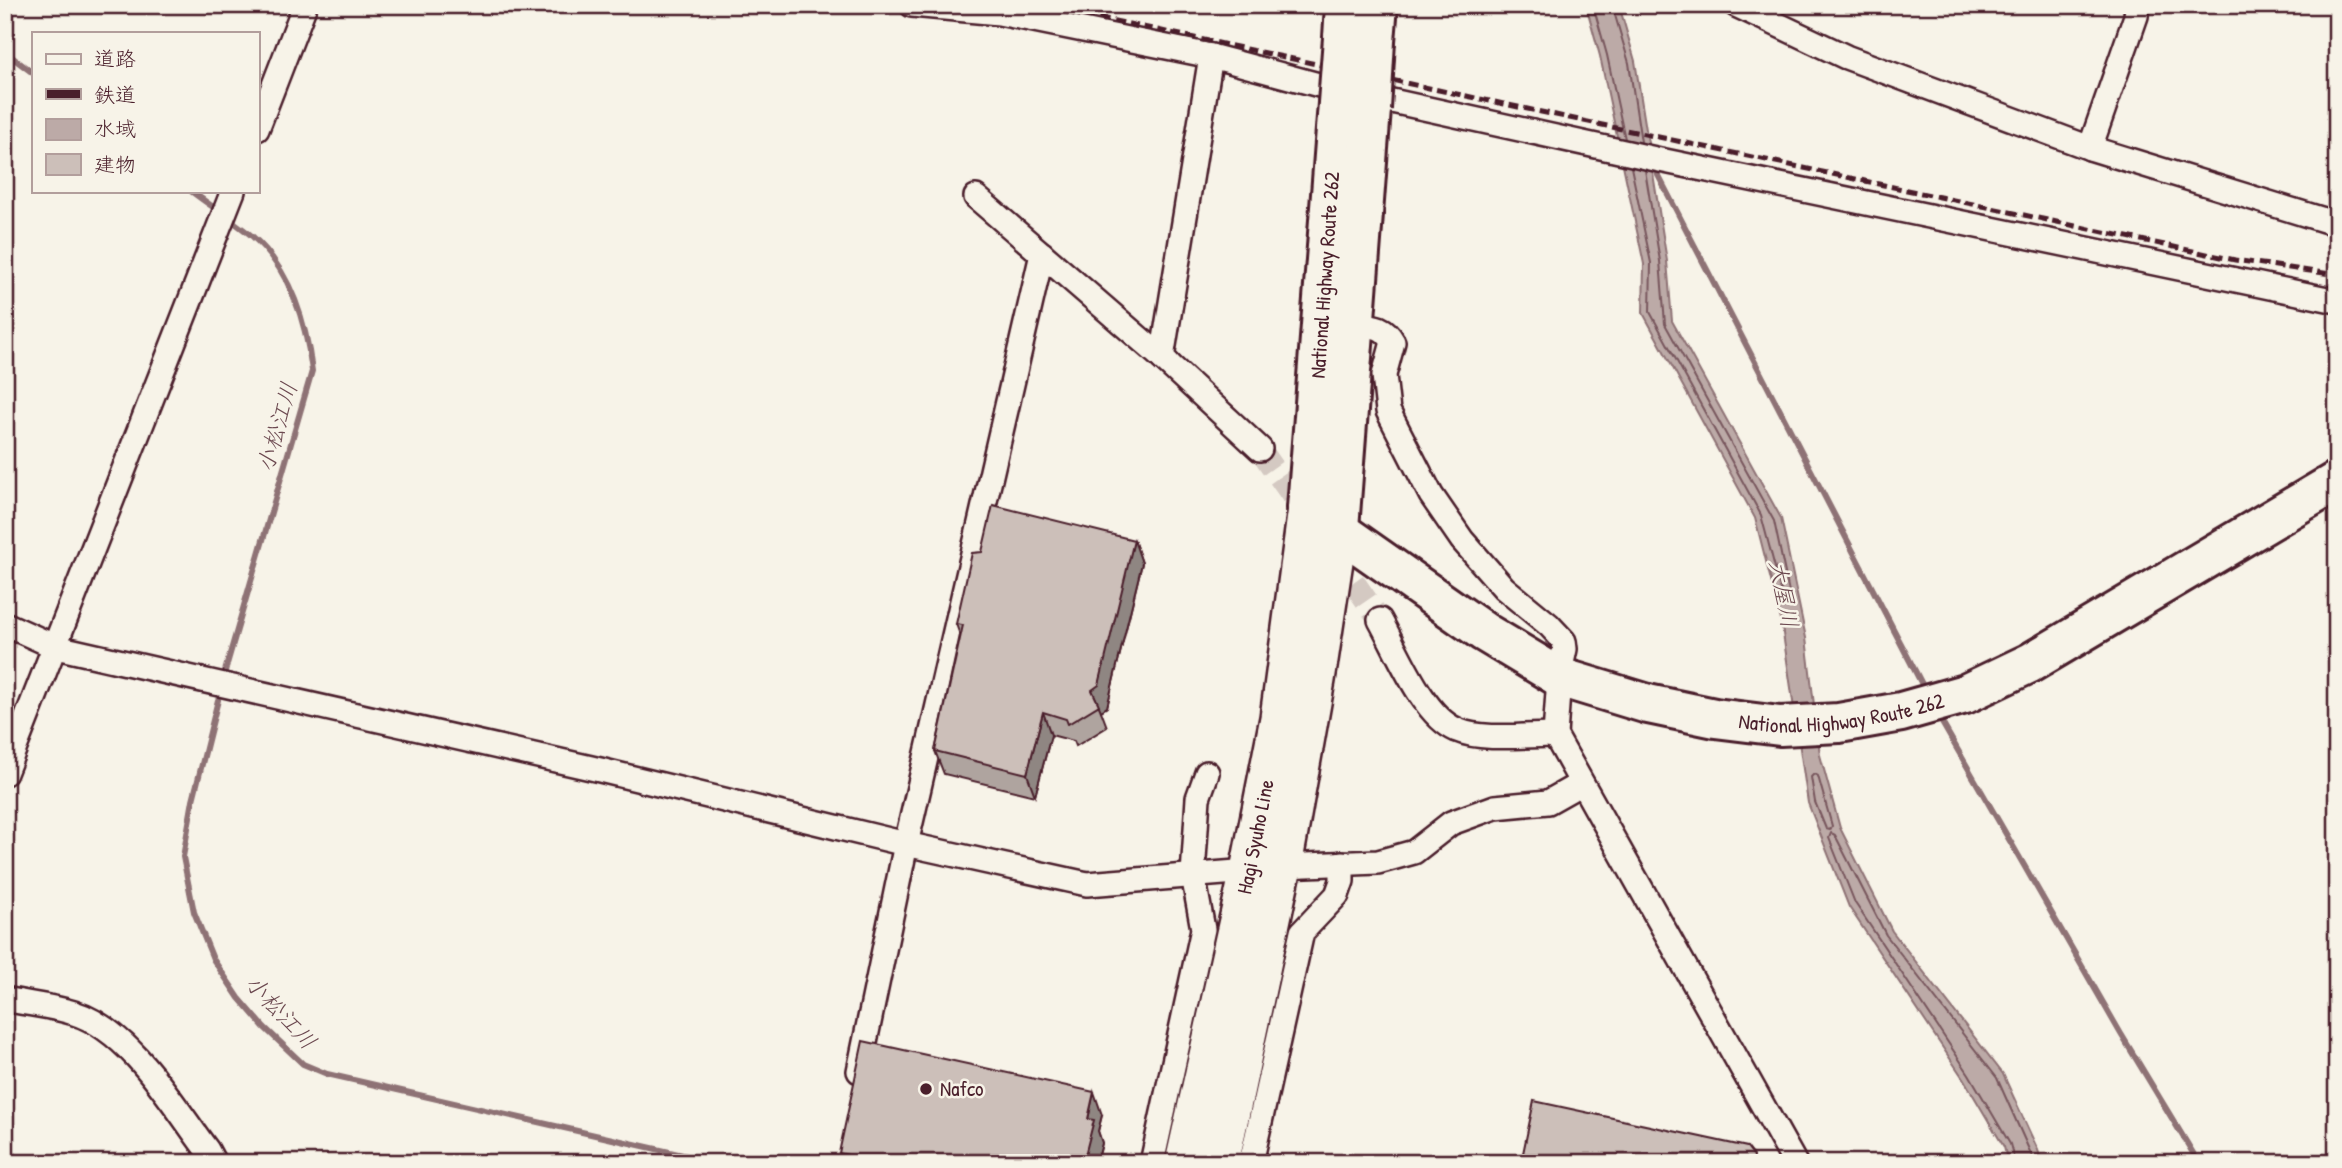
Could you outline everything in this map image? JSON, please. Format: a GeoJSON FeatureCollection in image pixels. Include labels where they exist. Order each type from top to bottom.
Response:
{"type":"FeatureCollection","features":[{"type":"Feature","properties":{"kind":"highway","name":"National Highway Route 262"},"geometry":{"type":"LineString","coordinates":[[1323,518],[1360,22]]}},
{"type":"Feature","properties":{"kind":"highway","name":"National Highway Route 262"},"geometry":{"type":"LineString","coordinates":[[1323,518],[1354,324],[1354,106]]}},
{"type":"Feature","properties":{"kind":"highway","name":"National Highway Route 262"},"geometry":{"type":"LineString","coordinates":[[1323,518],[1474,625],[1559,677],[1648,704],[1715,718],[1780,726],[1839,723],[1927,705],[1965,694],[2030,663],[2337,481]]}},
{"type":"Feature","properties":{"kind":"main road","name":"Hagi Syuho Line"},"geometry":{"type":"LineString","coordinates":[[1184,1163],[1316,680],[1323,518]]}},
{"type":"Feature","properties":{"kind":"main road","name":"Hagi Syuho Line"},"geometry":{"type":"LineString","coordinates":[[1220,1163],[1266,868]]}},
{"type":"Feature","properties":{"kind":"street"},"geometry":{"type":"LineString","coordinates":[[259,124],[305,5]]}},
{"type":"Feature","properties":{"kind":"street"},"geometry":{"type":"LineString","coordinates":[[912,5],[999,13],[1211,56],[1319,85],[1660,160],[2337,301]]}},
{"type":"Feature","properties":{"kind":"street"},"geometry":{"type":"LineString","coordinates":[[1736,5],[1846,57],[2090,148],[2337,225]]}},
{"type":"Feature","properties":{"kind":"street"},"geometry":{"type":"LineString","coordinates":[[2090,148],[2136,16],[2137,5]]}},
{"type":"Feature","properties":{"kind":"street"},"geometry":{"type":"LineString","coordinates":[[1168,363],[1162,358],[1211,56]]}},
{"type":"Feature","properties":{"kind":"street"},"geometry":{"type":"LineString","coordinates":[[5,773],[233,192]]}},
{"type":"Feature","properties":{"kind":"street"},"geometry":{"type":"LineString","coordinates":[[976,197],[1168,363],[1260,449]]}},
{"type":"Feature","properties":{"kind":"street"},"geometry":{"type":"LineString","coordinates":[[853,1096],[906,844],[1042,254]]}},
{"type":"Feature","properties":{"kind":"street"},"geometry":{"type":"LineString","coordinates":[[1354,324],[1380,327],[1388,332],[1393,342],[1384,374],[1388,411],[1431,495],[1462,540],[1504,589],[1564,640],[1555,735],[1580,784],[1795,1163]]}},
{"type":"Feature","properties":{"kind":"street"},"geometry":{"type":"LineString","coordinates":[[1380,620],[1426,704],[1439,720],[1458,731],[1484,735],[1555,735]]}},
{"type":"Feature","properties":{"kind":"street"},"geometry":{"type":"LineString","coordinates":[[5,624],[56,647],[1087,884],[1266,868],[1378,862],[1414,852],[1451,822],[1495,807],[1548,802],[1580,784]]}},
{"type":"Feature","properties":{"kind":"street"},"geometry":{"type":"LineString","coordinates":[[1152,1163],[1203,929],[1193,875],[1198,797],[1206,773]]}},
{"type":"Feature","properties":{"kind":"street"},"geometry":{"type":"LineString","coordinates":[[1251,1163],[1302,932],[1337,895],[1342,881],[1342,863]]}},
{"type":"Feature","properties":{"kind":"street"},"geometry":{"type":"LineString","coordinates":[[5,999],[75,1013],[123,1041],[214,1163]]}},
{"type":"Feature","properties":{"kind":"water","name":"大屋川"},"geometry":{"type":"Polygon","coordinates":[[[1586,5],[1619,5],[1635,61],[1667,261],[1672,321],[1781,518],[1806,638],[1820,755],[1840,828],[1892,931],[2003,1074],[2042,1163],[2008,1163],[2004,1147],[1963,1078],[1849,907],[1808,803],[1781,620],[1755,518],[1643,313],[1644,264],[1600,56],[1586,5]]]}},
{"type":"Feature","properties":{"kind":"building"},"geometry":{"type":"Polygon","coordinates":[[[993,505],[1134,540],[1099,685],[1092,690],[1099,705],[1068,724],[1066,719],[1043,712],[1027,774],[935,751],[963,625],[956,624],[972,553],[982,552],[993,505]]]}},
{"type":"Feature","properties":{"kind":"building","name":"Nafco"},"geometry":{"type":"Polygon","coordinates":[[[863,1041],[1094,1092],[1088,1119],[1094,1120],[1083,1163],[887,1163],[839,1153],[863,1041]]]}},
{"type":"Feature","properties":{"kind":"building"},"geometry":{"type":"Polygon","coordinates":[[[1534,1101],[1747,1147],[1754,1156],[1753,1163],[1521,1163],[1534,1101]]]}},
{"type":"Feature","properties":{"kind":"waterway","name":"小松江川"},"geometry":{"type":"LineString","coordinates":[[5,52],[32,72]]}},
{"type":"Feature","properties":{"kind":"waterway"},"geometry":{"type":"LineString","coordinates":[[1654,163],[1926,692]]}},
{"type":"Feature","properties":{"kind":"waterway","name":"小松江川"},"geometry":{"type":"LineString","coordinates":[[192,192],[252,236],[277,265],[287,281],[301,316],[312,371],[225,671]]}},
{"type":"Feature","properties":{"kind":"waterway","name":"小松江川"},"geometry":{"type":"LineString","coordinates":[[218,700],[193,800],[183,857],[194,912],[213,959],[239,998],[264,1027],[303,1064],[327,1074],[718,1163]]}},
{"type":"Feature","properties":{"kind":"waterway"},"geometry":{"type":"LineString","coordinates":[[1937,714],[2121,1034],[2199,1163]]}},
{"type":"Feature","properties":{"kind":"tunnel"},"geometry":{"type":"LineString","coordinates":[[1260,449],[1306,515]]}},
{"type":"Feature","properties":{"kind":"tunnel"},"geometry":{"type":"LineString","coordinates":[[1334,554],[1380,620]]}},
{"type":"Feature","properties":{"kind":"railway"},"geometry":{"type":"LineString","coordinates":[[1040,5],[2235,260],[2337,275]]}},
{"type":"Feature","properties":{"kind":"place","name":"Nafco"},"geometry":{"type":"Point","coordinates":[926,1089]}}]}
